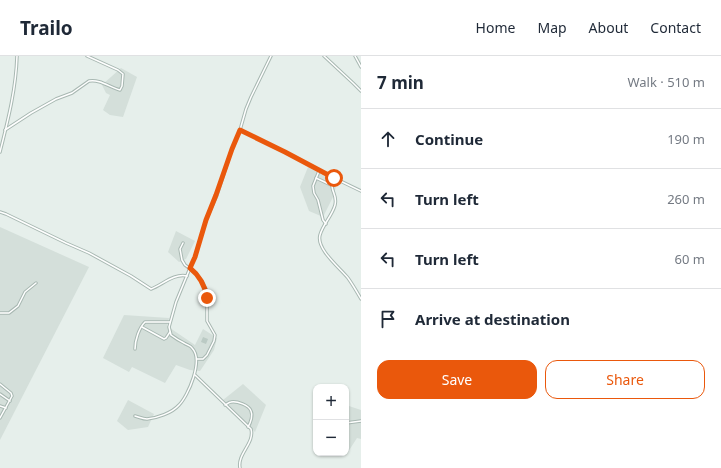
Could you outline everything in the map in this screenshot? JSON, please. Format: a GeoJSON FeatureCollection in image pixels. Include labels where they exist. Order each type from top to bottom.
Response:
{"type":"FeatureCollection","features":[{"type":"Feature","properties":{"kind":"lane"},"geometry":{"type":"LineString","coordinates":[[0,152],[11,105],[17,56]]}},
{"type":"Feature","properties":{"kind":"lane"},"geometry":{"type":"LineString","coordinates":[[5,130],[56,99],[72,93],[88,81],[102,82],[120,90],[122,86],[123,74],[118,70],[87,56]]}},
{"type":"Feature","properties":{"kind":"lane"},"geometry":{"type":"LineString","coordinates":[[135,416],[148,419],[160,416],[178,406],[184,398],[195,374],[197,363],[193,348],[171,335],[169,327],[170,322],[176,302],[195,257],[206,220],[240,130],[246,108],[272,56]]}},
{"type":"Feature","properties":{"kind":"lane"},"geometry":{"type":"LineString","coordinates":[[324,56],[361,91]]}},
{"type":"Feature","properties":{"kind":"lane"},"geometry":{"type":"LineString","coordinates":[[355,56],[361,67]]}},
{"type":"Feature","properties":{"kind":"lane"},"geometry":{"type":"LineString","coordinates":[[240,130],[361,191]]}},
{"type":"Feature","properties":{"kind":"lane"},"geometry":{"type":"LineString","coordinates":[[320,171],[313,186],[323,220],[326,224]]}},
{"type":"Feature","properties":{"kind":"lane"},"geometry":{"type":"LineString","coordinates":[[316,178],[331,185]]}},
{"type":"Feature","properties":{"kind":"lane"},"geometry":{"type":"LineString","coordinates":[[334,178],[331,185],[336,201],[335,206],[320,234],[320,243],[327,255],[347,277],[361,299]]}},
{"type":"Feature","properties":{"kind":"lane"},"geometry":{"type":"LineString","coordinates":[[0,212],[89,253],[151,289],[174,277],[181,275],[187,276]]}},
{"type":"Feature","properties":{"kind":"lane"},"geometry":{"type":"LineString","coordinates":[[183,243],[180,250],[182,260],[196,273],[206,289],[207,321],[215,335],[208,355],[203,359],[196,359]]}},
{"type":"Feature","properties":{"kind":"lane"},"geometry":{"type":"LineString","coordinates":[[0,313],[9,313],[18,306],[25,292],[36,283]]}},
{"type":"Feature","properties":{"kind":"lane"},"geometry":{"type":"LineString","coordinates":[[135,349],[135,343],[142,327],[146,322],[170,322]]}},
{"type":"Feature","properties":{"kind":"lane"},"geometry":{"type":"LineString","coordinates":[[142,327],[164,339],[170,332]]}},
{"type":"Feature","properties":{"kind":"lane"},"geometry":{"type":"LineString","coordinates":[[195,374],[251,429],[251,438],[239,464],[240,468]]}},
{"type":"Feature","properties":{"kind":"lane"},"geometry":{"type":"LineString","coordinates":[[0,384],[12,393],[10,401],[0,418]]}},
{"type":"Feature","properties":{"kind":"lane"},"geometry":{"type":"LineString","coordinates":[[0,394],[10,401]]}},
{"type":"Feature","properties":{"kind":"lane"},"geometry":{"type":"LineString","coordinates":[[225,405],[232,402],[240,403],[250,409],[252,412],[248,426]]}},
{"type":"Feature","properties":{"kind":"lane"},"geometry":{"type":"LineString","coordinates":[[0,406],[6,408]]}},
{"type":"Feature","properties":{"kind":"lane"},"geometry":{"type":"LineString","coordinates":[[349,423],[361,421]]}},
{"type":"Feature","properties":{"kind":"shaded area"},"geometry":{"type":"Polygon","coordinates":[[[121,68],[137,77],[123,117],[110,115],[103,110],[110,95],[106,93],[102,85],[121,68]]]}},
{"type":"Feature","properties":{"kind":"shaded area"},"geometry":{"type":"Polygon","coordinates":[[[308,167],[337,183],[333,197],[323,217],[309,211],[300,187],[308,167]]]}},
{"type":"Feature","properties":{"kind":"shaded area"},"geometry":{"type":"Polygon","coordinates":[[[0,227],[89,267],[0,440],[0,227]]]}},
{"type":"Feature","properties":{"kind":"shaded area"},"geometry":{"type":"Polygon","coordinates":[[[176,231],[195,241],[186,259],[179,262],[168,252],[176,231]]]}},
{"type":"Feature","properties":{"kind":"shaded area"},"geometry":{"type":"Polygon","coordinates":[[[124,315],[169,318],[167,326],[195,345],[203,329],[217,338],[214,350],[200,371],[190,370],[176,365],[165,383],[132,367],[129,372],[103,358],[124,315]]]}},
{"type":"Feature","properties":{"kind":"shaded area"},"geometry":{"type":"Polygon","coordinates":[[[243,384],[266,405],[255,432],[223,400],[243,384]]]}},
{"type":"Feature","properties":{"kind":"shaded area"},"geometry":{"type":"Polygon","coordinates":[[[128,400],[154,414],[148,427],[128,430],[117,421],[128,400]]]}},
{"type":"Feature","properties":{"kind":"shaded area"},"geometry":{"type":"Polygon","coordinates":[[[349,406],[361,410],[361,439],[357,438],[349,450],[349,406]]]}},
{"type":"Feature","properties":{"kind":"building"},"geometry":{"type":"Polygon","coordinates":[[[203,337],[208,339],[206,344],[201,342],[203,337]]]}},
{"type":"Feature","properties":{"kind":"route"},"geometry":{"type":"LineString","coordinates":[[207,298],[206,289],[203,283],[196,273],[190,268],[195,257],[206,220],[240,130],[334,178]]}}]}
